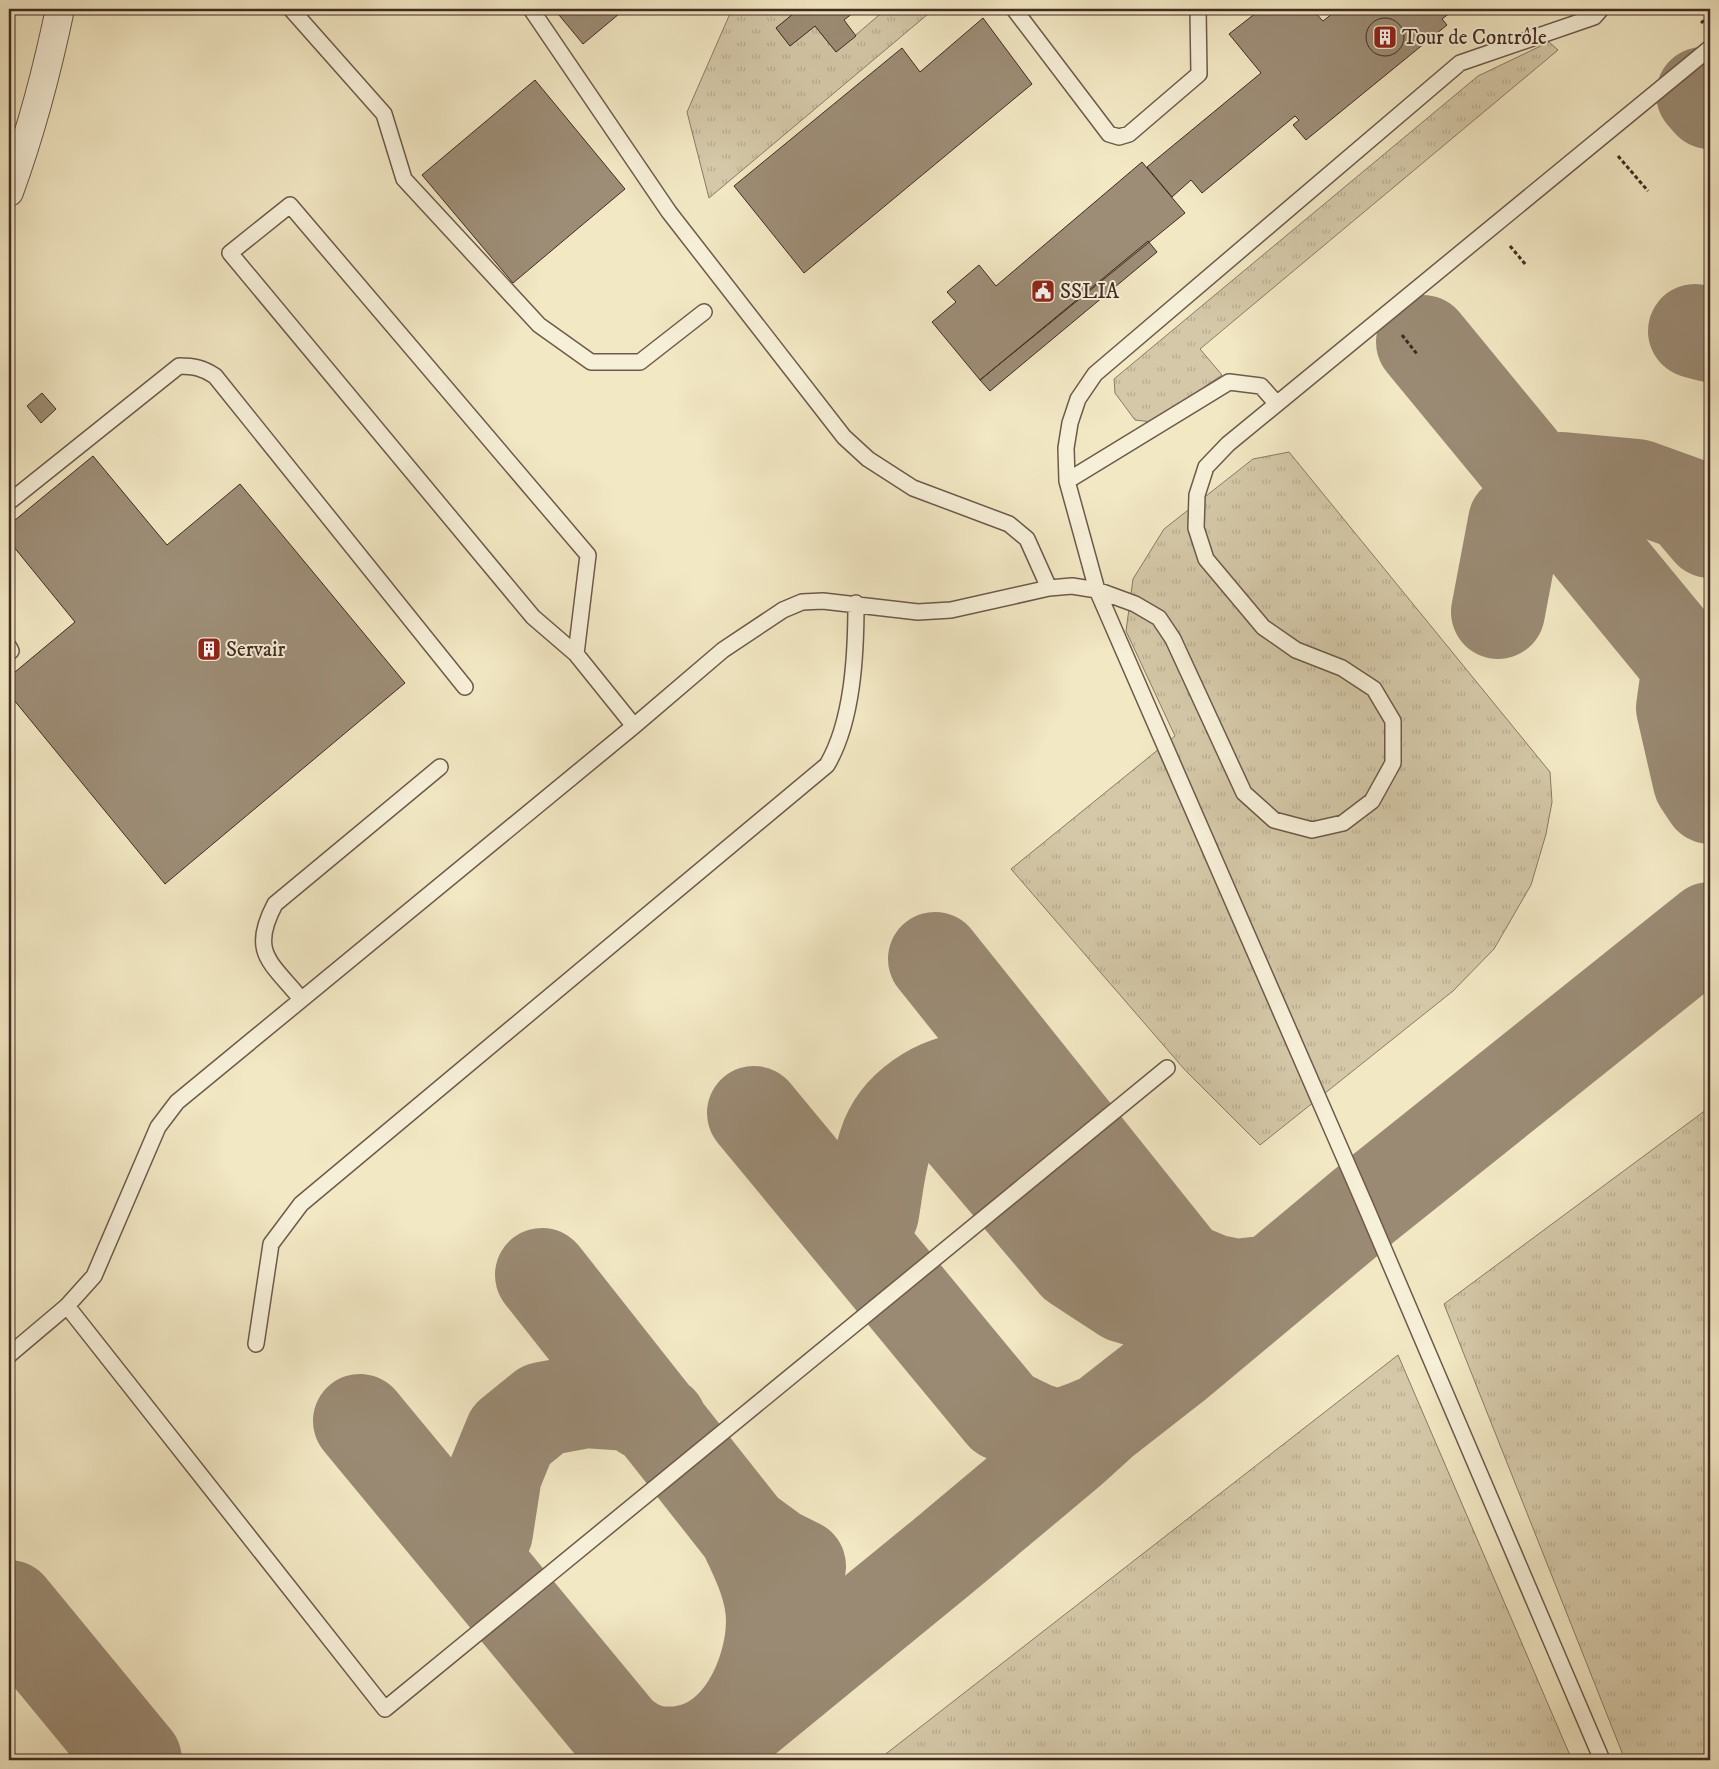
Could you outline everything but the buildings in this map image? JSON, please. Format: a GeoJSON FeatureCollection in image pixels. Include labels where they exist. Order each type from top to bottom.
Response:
{"type":"FeatureCollection","features":[{"type":"Feature","properties":{"kind":"street"},"geometry":{"type":"LineString","coordinates":[[9,192],[50,58],[60,9]]}},
{"type":"Feature","properties":{"kind":"lane"},"geometry":{"type":"LineString","coordinates":[[291,9],[384,114],[404,180],[539,325],[591,362],[640,362],[704,312]]}},
{"type":"Feature","properties":{"kind":"lane"},"geometry":{"type":"LineString","coordinates":[[531,9],[689,240],[844,437],[868,459],[913,488],[1009,524],[1026,539],[1049,588]]}},
{"type":"Feature","properties":{"kind":"lane"},"geometry":{"type":"LineString","coordinates":[[1014,9],[1109,134],[1119,137],[1129,134],[1199,74],[1198,9]]}},
{"type":"Feature","properties":{"kind":"lane"},"geometry":{"type":"LineString","coordinates":[[1601,9],[1594,17],[1460,63],[1095,374],[1078,399],[1070,423],[1066,448],[1067,481],[1097,590],[1365,1205],[1602,1760]]}},
{"type":"Feature","properties":{"kind":"lane"},"geometry":{"type":"LineString","coordinates":[[9,1355],[68,1306],[94,1276],[158,1127],[176,1102],[634,726],[722,650],[782,610],[802,602],[856,603],[918,612],[943,610],[1049,588],[1072,586],[1097,590],[1135,604],[1159,618],[1173,639],[1244,793],[1274,820],[1312,830],[1344,823],[1372,801],[1393,763],[1393,721],[1374,689],[1342,668],[1296,650],[1263,627],[1206,559],[1196,528],[1196,495],[1206,467],[1228,444],[1710,48]]}},
{"type":"Feature","properties":{"kind":"lane"},"geometry":{"type":"LineString","coordinates":[[576,654],[588,555],[290,205],[230,253],[533,617],[576,654],[634,726]]}},
{"type":"Feature","properties":{"kind":"lane"},"geometry":{"type":"LineString","coordinates":[[9,502],[179,366],[195,366],[205,369],[215,376],[464,688]]}},
{"type":"Feature","properties":{"kind":"lane"},"geometry":{"type":"LineString","coordinates":[[1067,481],[1229,382],[1261,386],[1277,404]]}},
{"type":"Feature","properties":{"kind":"lane"},"geometry":{"type":"LineString","coordinates":[[256,1344],[271,1244],[300,1204],[827,765],[838,746],[845,724],[856,632],[856,603]]}},
{"type":"Feature","properties":{"kind":"lane"},"geometry":{"type":"LineString","coordinates":[[301,999],[265,955],[262,939],[265,923],[275,904],[440,767]]}},
{"type":"Feature","properties":{"kind":"lane"},"geometry":{"type":"LineString","coordinates":[[68,1306],[385,1709],[1167,1068]]}},
{"type":"Feature","properties":{"kind":"green space"},"geometry":{"type":"Polygon","coordinates":[[[732,9],[788,9],[792,15],[776,28],[790,46],[815,26],[836,52],[886,9],[934,9],[709,198],[687,112],[732,9]]]}},
{"type":"Feature","properties":{"kind":"green space"},"geometry":{"type":"Polygon","coordinates":[[[1549,42],[1558,50],[1200,349],[1222,375],[1152,422],[1135,420],[1115,393],[1114,379],[1478,76],[1549,42]]]}},
{"type":"Feature","properties":{"kind":"green space"},"geometry":{"type":"Polygon","coordinates":[[[1289,452],[1550,772],[1552,802],[1546,834],[1531,885],[1494,949],[1453,991],[1260,1145],[1185,1070],[1011,869],[1175,736],[1126,631],[1133,579],[1164,529],[1253,459],[1289,452]]]}},
{"type":"Feature","properties":{"kind":"green space"},"geometry":{"type":"Polygon","coordinates":[[[1710,1107],[1710,1760],[1625,1760],[1444,1304],[1710,1107]]]}},
{"type":"Feature","properties":{"kind":"green space"},"geometry":{"type":"Polygon","coordinates":[[[1398,1355],[1572,1760],[878,1760],[1398,1355]]]}},
{"type":"Feature","properties":{"kind":"taxiway"},"geometry":{"type":"LineString","coordinates":[[1703,94],[1710,102]]}},
{"type":"Feature","properties":{"kind":"taxiway"},"geometry":{"type":"LineString","coordinates":[[1695,331],[1710,335]]}},
{"type":"Feature","properties":{"kind":"taxiway"},"geometry":{"type":"LineString","coordinates":[[1423,342],[1689,665],[1710,687]]}},
{"type":"Feature","properties":{"kind":"taxiway"},"geometry":{"type":"LineString","coordinates":[[1498,612],[1515,522],[1562,479],[1637,486],[1687,504],[1710,531]]}},
{"type":"Feature","properties":{"kind":"taxiway"},"geometry":{"type":"LineString","coordinates":[[1710,667],[1689,665],[1683,708],[1700,782],[1710,797]]}},
{"type":"Feature","properties":{"kind":"taxiway"},"geometry":{"type":"LineString","coordinates":[[694,1760],[942,1557],[1103,1420],[1176,1363],[1365,1205],[1710,929]]}},
{"type":"Feature","properties":{"kind":"taxiway"},"geometry":{"type":"LineString","coordinates":[[935,959],[1183,1269],[1212,1281],[1237,1286],[1272,1282],[1215,1303],[1159,1306],[1125,1296],[1076,1264],[959,1126]]}},
{"type":"Feature","properties":{"kind":"taxiway"},"geometry":{"type":"LineString","coordinates":[[872,1213],[885,1145],[891,1131],[909,1108],[920,1098],[933,1091],[961,1081],[988,1079],[1007,1082]]}},
{"type":"Feature","properties":{"kind":"taxiway"},"geometry":{"type":"LineString","coordinates":[[754,1113],[1003,1414],[1032,1428],[1052,1434],[1073,1432],[1103,1420]]}},
{"type":"Feature","properties":{"kind":"taxiway"},"geometry":{"type":"LineString","coordinates":[[542,1275],[745,1532],[775,1554],[799,1566]]}},
{"type":"Feature","properties":{"kind":"taxiway"},"geometry":{"type":"LineString","coordinates":[[486,1532],[495,1474],[511,1435],[543,1409],[586,1401],[630,1404],[660,1422]]}},
{"type":"Feature","properties":{"kind":"taxiway"},"geometry":{"type":"LineString","coordinates":[[360,1421],[620,1735],[647,1751],[671,1754],[680,1753],[701,1748],[720,1737],[736,1723],[749,1705],[759,1685],[771,1643],[773,1622],[771,1598],[764,1576],[745,1532]]}},
{"type":"Feature","properties":{"kind":"taxiway"},"geometry":{"type":"LineString","coordinates":[[9,1607],[135,1760]]}},
{"type":"Feature","properties":{"kind":"place","name":"Tour de Contrôle"},"geometry":{"type":"Point","coordinates":[1385,37]}},
{"type":"Feature","properties":{"kind":"place","name":"SSLIA"},"geometry":{"type":"Point","coordinates":[1043,291]}},
{"type":"Feature","properties":{"kind":"place","name":"Servair"},"geometry":{"type":"Point","coordinates":[209,649]}}]}
